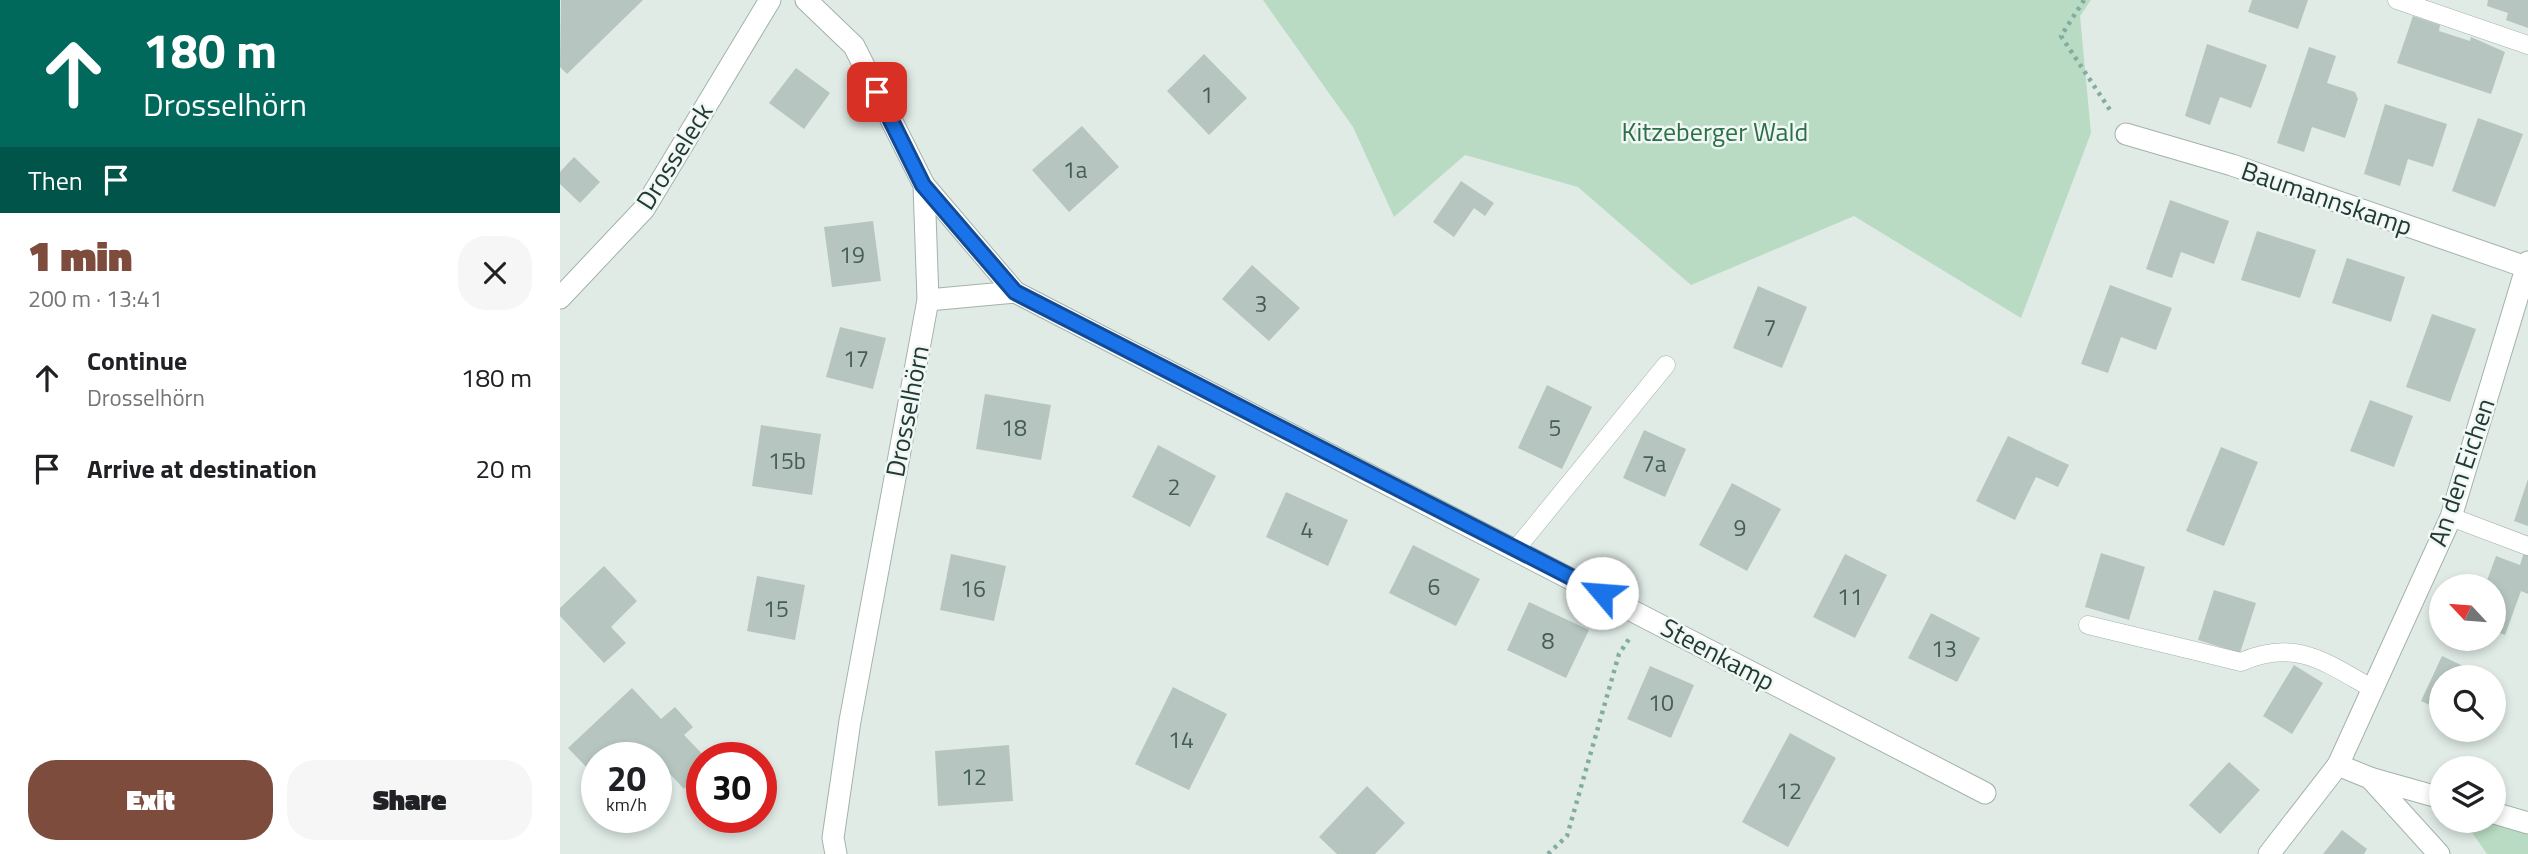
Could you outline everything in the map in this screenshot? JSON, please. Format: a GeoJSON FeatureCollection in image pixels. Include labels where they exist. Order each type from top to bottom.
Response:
{"type":"FeatureCollection","features":[{"type":"Feature","properties":{"kind":"street","name":"Drosseleck"},"geometry":{"type":"LineString","coordinates":[[560,298],[644,209],[770,0]]}},
{"type":"Feature","properties":{"kind":"street","name":"Drosselhörn"},"geometry":{"type":"LineString","coordinates":[[806,0],[854,46],[923,185],[928,300],[850,721],[833,838],[836,854]]}},
{"type":"Feature","properties":{"kind":"street","name":"Baumannskamp"},"geometry":{"type":"LineString","coordinates":[[2126,134],[2232,165],[2527,264]]}},
{"type":"Feature","properties":{"kind":"street","name":"Steenkamp"},"geometry":{"type":"LineString","coordinates":[[923,185],[1015,292],[1645,615],[1985,793]]}},
{"type":"Feature","properties":{"kind":"street","name":"An den Eichen"},"geometry":{"type":"LineString","coordinates":[[2269,854],[2338,765],[2451,517],[2527,264]]}},
{"type":"Feature","properties":{"kind":"street"},"geometry":{"type":"LineString","coordinates":[[928,300],[1015,292]]}},
{"type":"Feature","properties":{"kind":"street"},"geometry":{"type":"LineString","coordinates":[[2338,765],[2370,778],[2429,795]]}},
{"type":"Feature","properties":{"kind":"street"},"geometry":{"type":"LineString","coordinates":[[2370,778],[2439,854]]}},
{"type":"Feature","properties":{"kind":"street"},"geometry":{"type":"LineString","coordinates":[[2506,816],[2528,822]]}},
{"type":"Feature","properties":{"kind":"lane"},"geometry":{"type":"LineString","coordinates":[[2397,0],[2528,45]]}},
{"type":"Feature","properties":{"kind":"lane"},"geometry":{"type":"LineString","coordinates":[[1516,549],[1666,365]]}},
{"type":"Feature","properties":{"kind":"lane"},"geometry":{"type":"LineString","coordinates":[[2451,517],[2528,546]]}},
{"type":"Feature","properties":{"kind":"lane"},"geometry":{"type":"LineString","coordinates":[[2088,625],[2241,662],[2261,653],[2284,650],[2323,662],[2373,689]]}},
{"type":"Feature","properties":{"kind":"path"},"geometry":{"type":"LineString","coordinates":[[2084,0],[2061,36],[2126,134]]}},
{"type":"Feature","properties":{"kind":"path"},"geometry":{"type":"LineString","coordinates":[[1548,854],[1567,836],[1619,654],[1645,615]]}},
{"type":"Feature","properties":{"kind":"green space","name":"Kitzeberger Wald"},"geometry":{"type":"Polygon","coordinates":[[[1263,0],[2091,0],[2080,16],[2091,133],[2021,318],[1854,216],[1691,285],[1578,187],[1465,155],[1394,217],[1353,127],[1263,0]]]}},
{"type":"Feature","properties":{"kind":"green space"},"geometry":{"type":"Polygon","coordinates":[[[2506,825],[2528,831],[2528,854],[2487,854],[2472,833],[2506,833],[2506,825]]]}},
{"type":"Feature","properties":{"kind":"building"},"geometry":{"type":"Polygon","coordinates":[[[561,0],[643,0],[567,74],[560,67],[561,0]]]}},
{"type":"Feature","properties":{"kind":"building"},"geometry":{"type":"Polygon","coordinates":[[[2252,0],[2308,0],[2298,29],[2248,12],[2252,0]]]}},
{"type":"Feature","properties":{"kind":"building"},"geometry":{"type":"Polygon","coordinates":[[[2488,0],[2528,0],[2528,28],[2506,20],[2508,13],[2487,6],[2488,0]]]}},
{"type":"Feature","properties":{"kind":"building"},"geometry":{"type":"Polygon","coordinates":[[[2413,16],[2440,25],[2439,31],[2470,41],[2471,37],[2505,52],[2491,94],[2397,63],[2413,16]]]}},
{"type":"Feature","properties":{"kind":"building"},"geometry":{"type":"Polygon","coordinates":[[[2207,44],[2267,65],[2251,108],[2220,97],[2210,125],[2185,116],[2207,44]]]}},
{"type":"Feature","properties":{"kind":"building"},"geometry":{"type":"Polygon","coordinates":[[[2309,47],[2336,56],[2327,83],[2355,92],[2358,99],[2345,138],[2312,127],[2304,152],[2277,143],[2309,47]]]}},
{"type":"Feature","properties":{"kind":"building"},"geometry":{"type":"Polygon","coordinates":[[[1204,54],[1247,98],[1209,135],[1167,91],[1204,54]]]}},
{"type":"Feature","properties":{"kind":"building"},"geometry":{"type":"Polygon","coordinates":[[[796,68],[830,93],[804,129],[769,103],[796,68]]]}},
{"type":"Feature","properties":{"kind":"building"},"geometry":{"type":"Polygon","coordinates":[[[2385,104],[2447,124],[2433,167],[2408,159],[2400,186],[2364,174],[2385,104]]]}},
{"type":"Feature","properties":{"kind":"building"},"geometry":{"type":"Polygon","coordinates":[[[2478,118],[2523,134],[2495,207],[2452,191],[2478,118]]]}},
{"type":"Feature","properties":{"kind":"building"},"geometry":{"type":"Polygon","coordinates":[[[1082,126],[1119,167],[1069,212],[1032,170],[1082,126]]]}},
{"type":"Feature","properties":{"kind":"building"},"geometry":{"type":"Polygon","coordinates":[[[574,157],[600,182],[580,203],[560,184],[560,172],[574,157]]]}},
{"type":"Feature","properties":{"kind":"building"},"geometry":{"type":"Polygon","coordinates":[[[1461,181],[1494,203],[1485,216],[1474,208],[1454,237],[1433,222],[1461,181]]]}},
{"type":"Feature","properties":{"kind":"building"},"geometry":{"type":"Polygon","coordinates":[[[2170,200],[2229,221],[2214,264],[2181,252],[2172,278],[2146,269],[2170,200]]]}},
{"type":"Feature","properties":{"kind":"building"},"geometry":{"type":"Polygon","coordinates":[[[873,221],[881,281],[832,287],[824,227],[873,221]]]}},
{"type":"Feature","properties":{"kind":"building"},"geometry":{"type":"Polygon","coordinates":[[[2257,231],[2316,250],[2300,298],[2241,280],[2257,231]]]}},
{"type":"Feature","properties":{"kind":"building"},"geometry":{"type":"Polygon","coordinates":[[[2347,258],[2405,277],[2391,322],[2332,303],[2347,258]]]}},
{"type":"Feature","properties":{"kind":"building"},"geometry":{"type":"Polygon","coordinates":[[[1252,265],[1300,308],[1269,341],[1222,299],[1252,265]]]}},
{"type":"Feature","properties":{"kind":"building"},"geometry":{"type":"Polygon","coordinates":[[[2110,285],[2172,308],[2156,350],[2121,337],[2108,373],[2081,364],[2110,285]]]}},
{"type":"Feature","properties":{"kind":"building"},"geometry":{"type":"Polygon","coordinates":[[[1758,286],[1807,307],[1782,368],[1733,348],[1758,286]]]}},
{"type":"Feature","properties":{"kind":"building"},"geometry":{"type":"Polygon","coordinates":[[[2432,314],[2476,329],[2450,402],[2406,387],[2432,314]]]}},
{"type":"Feature","properties":{"kind":"building"},"geometry":{"type":"Polygon","coordinates":[[[840,327],[886,338],[873,389],[826,377],[840,327]]]}},
{"type":"Feature","properties":{"kind":"building"},"geometry":{"type":"Polygon","coordinates":[[[1547,385],[1592,407],[1562,469],[1518,448],[1547,385]]]}},
{"type":"Feature","properties":{"kind":"building"},"geometry":{"type":"Polygon","coordinates":[[[985,394],[1051,405],[1041,460],[976,449],[985,394]]]}},
{"type":"Feature","properties":{"kind":"building"},"geometry":{"type":"Polygon","coordinates":[[[2370,400],[2413,416],[2394,467],[2350,451],[2370,400]]]}},
{"type":"Feature","properties":{"kind":"building"},"geometry":{"type":"Polygon","coordinates":[[[761,425],[821,434],[812,495],[752,486],[761,425]]]}},
{"type":"Feature","properties":{"kind":"building"},"geometry":{"type":"Polygon","coordinates":[[[1644,430],[1686,449],[1665,497],[1623,478],[1644,430]]]}},
{"type":"Feature","properties":{"kind":"building"},"geometry":{"type":"Polygon","coordinates":[[[2008,436],[2069,465],[2058,487],[2036,477],[2015,520],[1976,501],[2008,436]]]}},
{"type":"Feature","properties":{"kind":"building"},"geometry":{"type":"Polygon","coordinates":[[[1158,445],[1216,476],[1190,527],[1132,497],[1158,445]]]}},
{"type":"Feature","properties":{"kind":"building"},"geometry":{"type":"Polygon","coordinates":[[[2221,447],[2258,462],[2224,546],[2186,531],[2221,447]]]}},
{"type":"Feature","properties":{"kind":"building"},"geometry":{"type":"Polygon","coordinates":[[[2528,479],[2528,526],[2514,521],[2528,479]]]}},
{"type":"Feature","properties":{"kind":"building"},"geometry":{"type":"Polygon","coordinates":[[[1732,483],[1781,509],[1747,571],[1699,545],[1732,483]]]}},
{"type":"Feature","properties":{"kind":"building"},"geometry":{"type":"Polygon","coordinates":[[[1286,492],[1348,520],[1328,566],[1266,537],[1286,492]]]}},
{"type":"Feature","properties":{"kind":"building"},"geometry":{"type":"Polygon","coordinates":[[[1413,545],[1480,579],[1456,626],[1389,593],[1413,545]]]}},
{"type":"Feature","properties":{"kind":"building"},"geometry":{"type":"Polygon","coordinates":[[[2525,549],[2528,550],[2528,594],[2521,591],[2506,632],[2506,574],[2489,574],[2496,556],[2520,565],[2525,549]]]}},
{"type":"Feature","properties":{"kind":"building"},"geometry":{"type":"Polygon","coordinates":[[[2101,553],[2145,567],[2129,620],[2085,607],[2101,553]]]}},
{"type":"Feature","properties":{"kind":"building"},"geometry":{"type":"Polygon","coordinates":[[[951,554],[1006,566],[994,621],[940,610],[951,554]]]}},
{"type":"Feature","properties":{"kind":"building"},"geometry":{"type":"Polygon","coordinates":[[[1845,554],[1887,575],[1855,638],[1813,617],[1845,554]]]}},
{"type":"Feature","properties":{"kind":"building"},"geometry":{"type":"Polygon","coordinates":[[[604,566],[637,601],[611,627],[626,643],[604,663],[560,616],[560,608],[604,566]]]}},
{"type":"Feature","properties":{"kind":"building"},"geometry":{"type":"Polygon","coordinates":[[[757,576],[805,585],[795,640],[747,631],[757,576]]]}},
{"type":"Feature","properties":{"kind":"building"},"geometry":{"type":"Polygon","coordinates":[[[2214,590],[2256,603],[2240,653],[2198,640],[2214,590]]]}},
{"type":"Feature","properties":{"kind":"building"},"geometry":{"type":"Polygon","coordinates":[[[1529,602],[1589,630],[1566,678],[1507,650],[1529,602]]]}},
{"type":"Feature","properties":{"kind":"building"},"geometry":{"type":"Polygon","coordinates":[[[1931,613],[1980,638],[1957,682],[1908,658],[1931,613]]]}},
{"type":"Feature","properties":{"kind":"building"},"geometry":{"type":"Polygon","coordinates":[[[2442,656],[2461,665],[2438,665],[2442,656]]]}},
{"type":"Feature","properties":{"kind":"building"},"geometry":{"type":"Polygon","coordinates":[[[2294,665],[2323,683],[2292,734],[2263,716],[2294,665]]]}},
{"type":"Feature","properties":{"kind":"building"},"geometry":{"type":"Polygon","coordinates":[[[1650,666],[1694,685],[1671,738],[1627,719],[1650,666]]]}},
{"type":"Feature","properties":{"kind":"building"},"geometry":{"type":"Polygon","coordinates":[[[2429,684],[2429,705],[2421,701],[2429,684]]]}},
{"type":"Feature","properties":{"kind":"building"},"geometry":{"type":"Polygon","coordinates":[[[1173,687],[1227,714],[1189,790],[1135,764],[1173,687]]]}},
{"type":"Feature","properties":{"kind":"building"},"geometry":{"type":"Polygon","coordinates":[[[632,688],[661,719],[675,707],[693,727],[684,735],[691,742],[686,742],[684,789],[672,776],[672,742],[581,742],[581,761],[568,748],[632,688]]]}},
{"type":"Feature","properties":{"kind":"building"},"geometry":{"type":"Polygon","coordinates":[[[1790,733],[1836,758],[1788,847],[1742,822],[1790,733]]]}},
{"type":"Feature","properties":{"kind":"building"},"geometry":{"type":"Polygon","coordinates":[[[1009,745],[1013,801],[938,806],[935,751],[1009,745]]]}},
{"type":"Feature","properties":{"kind":"building"},"geometry":{"type":"Polygon","coordinates":[[[2229,762],[2260,790],[2220,834],[2189,805],[2229,762]]]}},
{"type":"Feature","properties":{"kind":"building"},"geometry":{"type":"Polygon","coordinates":[[[1367,786],[1405,823],[1375,854],[1337,854],[1319,837],[1367,786]]]}},
{"type":"Feature","properties":{"kind":"building"},"geometry":{"type":"Polygon","coordinates":[[[2342,830],[2367,849],[2364,854],[2323,854],[2342,830]]]}},
{"type":"Feature","properties":{"kind":"route"},"geometry":{"type":"LineString","coordinates":[[877,92],[923,185],[1015,292],[1602,593]]}}]}
